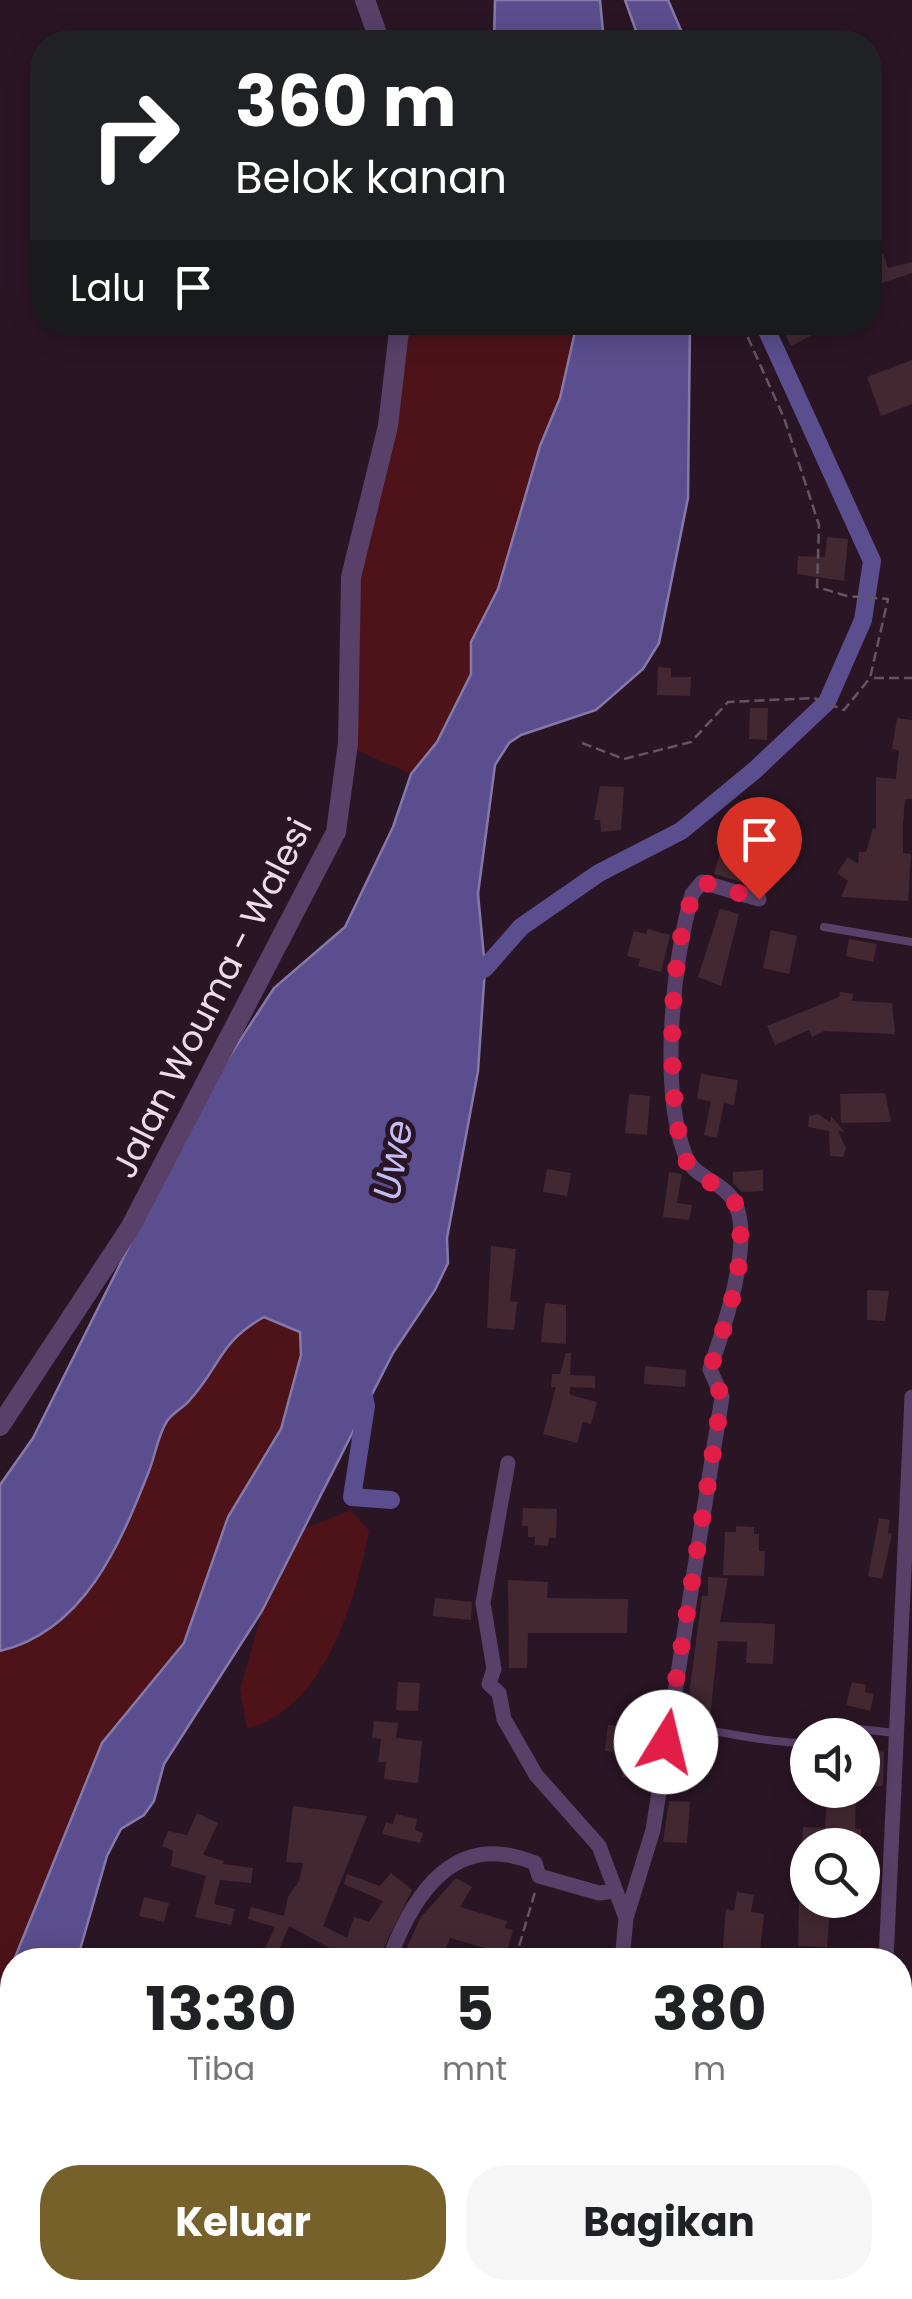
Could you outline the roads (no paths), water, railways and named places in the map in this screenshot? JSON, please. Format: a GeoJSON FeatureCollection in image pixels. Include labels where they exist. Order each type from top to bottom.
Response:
{"type":"FeatureCollection","features":[{"type":"Feature","properties":{"kind":"street"},"geometry":{"type":"LineString","coordinates":[[365,0],[376,30]]}},
{"type":"Feature","properties":{"kind":"street","name":"Jalan Wouma - Walesi"},"geometry":{"type":"LineString","coordinates":[[0,1426],[130,1228],[336,832],[348,744],[351,578],[388,426],[398,335]]}},
{"type":"Feature","properties":{"kind":"street"},"geometry":{"type":"LineString","coordinates":[[623,1948],[626,1918],[653,1830],[722,1397],[710,1370],[730,1308],[740,1238],[738,1208],[724,1188],[689,1166],[681,1145],[670,1076],[675,981],[692,894],[702,882],[759,899]]}},
{"type":"Feature","properties":{"kind":"street"},"geometry":{"type":"LineString","coordinates":[[886,1948],[912,1397]]}},
{"type":"Feature","properties":{"kind":"street"},"geometry":{"type":"LineString","coordinates":[[508,1463],[484,1603],[494,1668],[489,1684],[499,1693],[504,1719],[536,1775],[599,1846],[626,1918]]}},
{"type":"Feature","properties":{"kind":"street"},"geometry":{"type":"LineString","coordinates":[[394,1948],[412,1907],[454,1861],[487,1851],[536,1864],[539,1876],[599,1892],[616,1891]]}},
{"type":"Feature","properties":{"kind":"lane"},"geometry":{"type":"LineString","coordinates":[[824,927],[912,942]]}},
{"type":"Feature","properties":{"kind":"lane"},"geometry":{"type":"LineString","coordinates":[[669,1725],[725,1730],[769,1743],[790,1743]]}},
{"type":"Feature","properties":{"kind":"lane"},"geometry":{"type":"LineString","coordinates":[[880,1731],[895,1733]]}},
{"type":"Feature","properties":{"kind":"water"},"geometry":{"type":"Polygon","coordinates":[[[495,0],[600,0],[603,30],[494,30],[495,0]]]}},
{"type":"Feature","properties":{"kind":"water"},"geometry":{"type":"Polygon","coordinates":[[[625,0],[668,0],[681,30],[636,30],[625,0]]]}},
{"type":"Feature","properties":{"kind":"water","name":"Uwe"},"geometry":{"type":"Polygon","coordinates":[[[574,335],[690,335],[688,498],[659,643],[643,669],[596,710],[521,735],[509,743],[495,765],[478,894],[485,968],[478,1071],[447,1238],[448,1263],[393,1353],[262,1611],[164,1764],[154,1801],[144,1815],[121,1829],[107,1856],[80,1948],[19,1948],[102,1743],[184,1643],[228,1517],[281,1429],[301,1355],[300,1332],[264,1317],[237,1336],[187,1404],[167,1421],[125,1528],[95,1581],[55,1625],[29,1641],[0,1651],[0,1485],[33,1438],[207,1091],[274,988],[345,927],[393,827],[411,774],[437,742],[471,674],[471,642],[498,589],[540,446],[560,398],[574,335]]]}},
{"type":"Feature","properties":{"kind":"waterway"},"geometry":{"type":"LineString","coordinates":[[467,979],[485,968],[521,927],[599,873],[681,831],[755,770],[827,702],[863,620],[872,561],[769,335]]}},
{"type":"Feature","properties":{"kind":"waterway"},"geometry":{"type":"LineString","coordinates":[[361,1384],[366,1406],[352,1497],[391,1500]]}}]}
